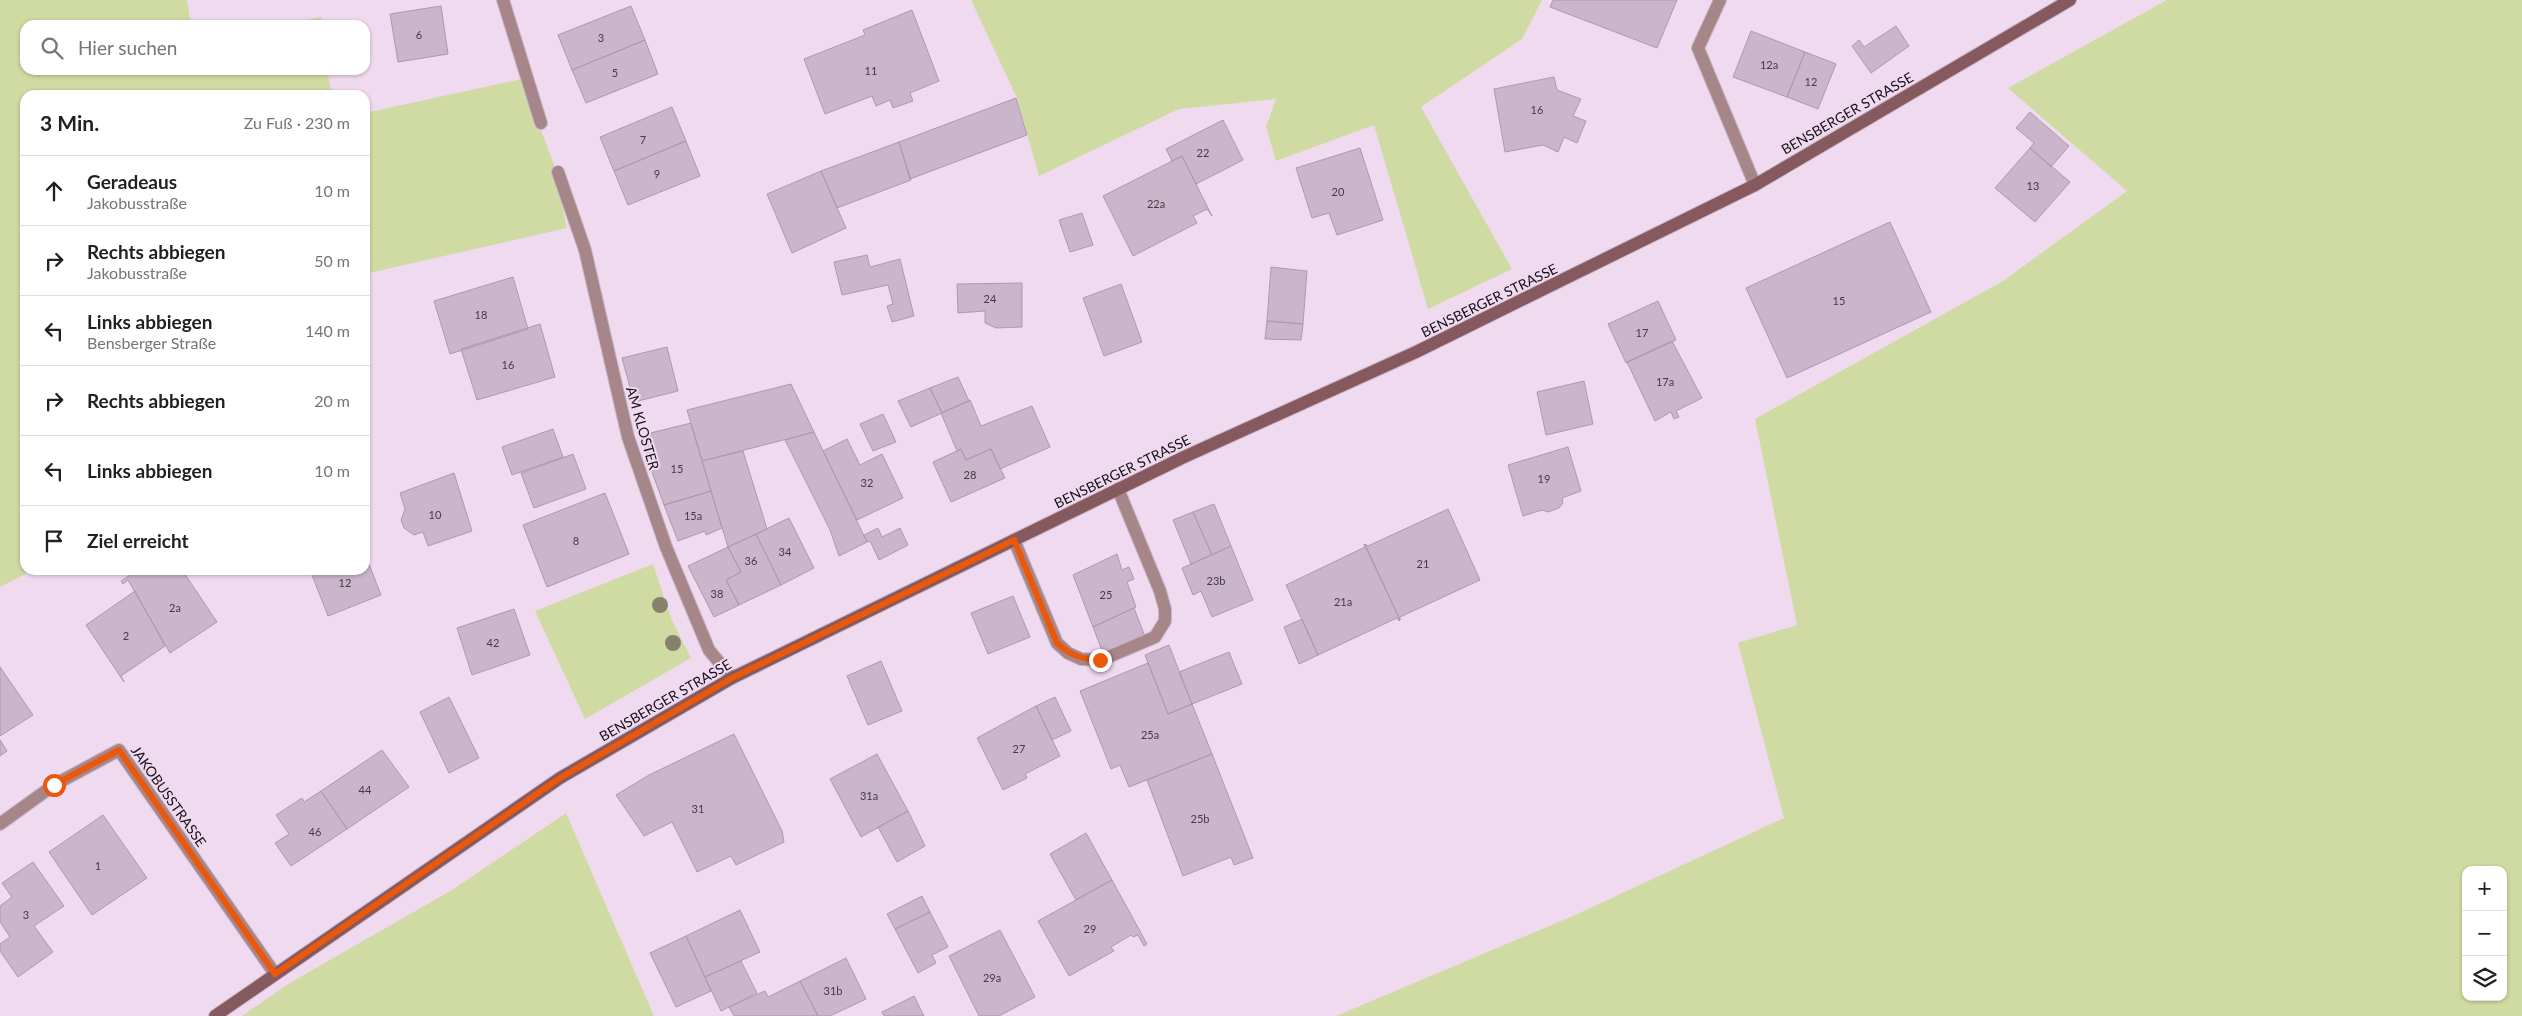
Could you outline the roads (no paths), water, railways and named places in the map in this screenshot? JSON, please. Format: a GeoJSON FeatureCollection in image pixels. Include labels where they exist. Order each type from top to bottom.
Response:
{"type":"FeatureCollection","features":[{"type":"Feature","properties":{"kind":"main road","name":"BENSBERGER STRASSE"},"geometry":{"type":"LineString","coordinates":[[215,1016],[560,778],[732,678],[1184,457],[1416,352],[1754,185],[2070,0]]}},
{"type":"Feature","properties":{"kind":"street"},"geometry":{"type":"LineString","coordinates":[[503,0],[541,123]]}},
{"type":"Feature","properties":{"kind":"street"},"geometry":{"type":"LineString","coordinates":[[1720,0],[1698,48],[1754,185]]}},
{"type":"Feature","properties":{"kind":"street","name":"AM KLOSTER"},"geometry":{"type":"LineString","coordinates":[[558,172],[585,250],[628,437],[666,547],[709,650],[732,678]]}},
{"type":"Feature","properties":{"kind":"street"},"geometry":{"type":"LineString","coordinates":[[1014,540],[1057,643],[1068,653],[1081,659],[1100,660],[1155,637],[1165,621],[1165,609],[1160,590],[1118,489]]}},
{"type":"Feature","properties":{"kind":"street","name":"JAKOBUSSTRASSE"},"geometry":{"type":"LineString","coordinates":[[0,824],[54,785],[119,750],[275,974]]}}]}
